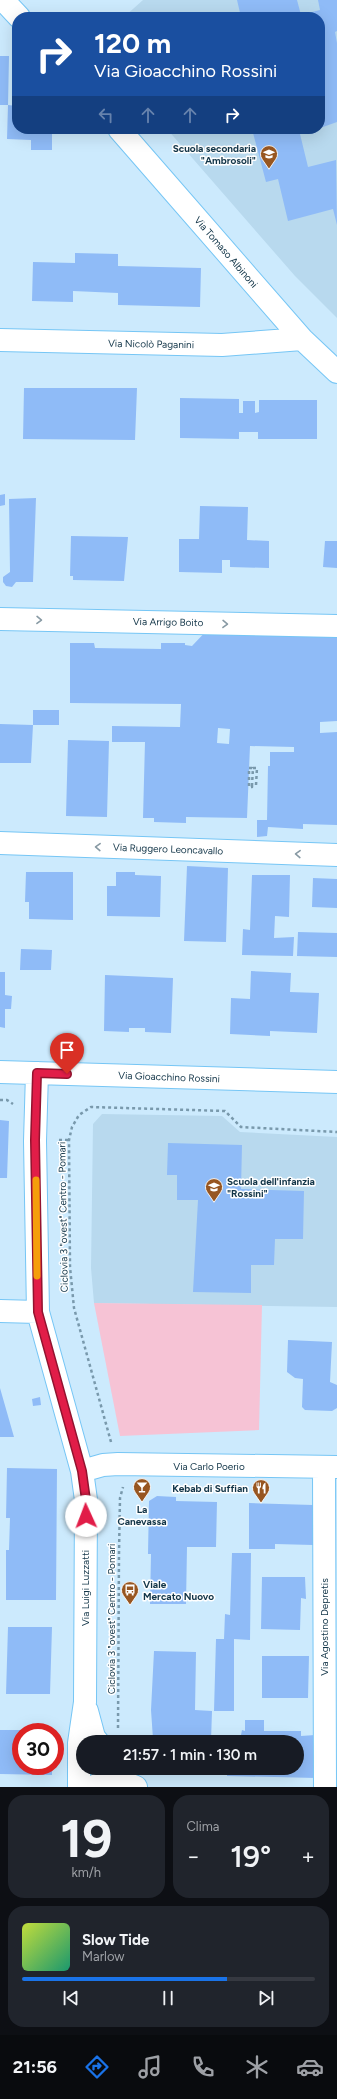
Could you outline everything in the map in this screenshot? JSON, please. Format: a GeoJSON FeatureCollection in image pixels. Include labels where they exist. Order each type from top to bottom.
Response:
{"type":"FeatureCollection","features":[{"type":"Feature","properties":{"kind":"street"},"geometry":{"type":"LineString","coordinates":[[3,0],[14,12]]}},
{"type":"Feature","properties":{"kind":"street","name":"Via Tomaso Albinoni"},"geometry":{"type":"LineString","coordinates":[[123,134],[302,339],[337,372]]}},
{"type":"Feature","properties":{"kind":"street","name":"Via Nicolò Paganini"},"geometry":{"type":"LineString","coordinates":[[0,340],[222,345],[302,339]]}},
{"type":"Feature","properties":{"kind":"street","name":"Via Arrigo Boito"},"geometry":{"type":"LineString","coordinates":[[0,619],[337,626]]}},
{"type":"Feature","properties":{"kind":"street","name":"Via Ruggero Leoncavallo"},"geometry":{"type":"LineString","coordinates":[[0,843],[337,855]]}},
{"type":"Feature","properties":{"kind":"street","name":"Via Gioacchino Rossini"},"geometry":{"type":"LineString","coordinates":[[0,1072],[337,1082]]}},
{"type":"Feature","properties":{"kind":"street","name":"Via Luigi Luzzatti"},"geometry":{"type":"LineString","coordinates":[[37,1073],[35,1140],[38,1312],[82,1471],[86,1500],[85,1702],[79,1743],[79,1787]]}},
{"type":"Feature","properties":{"kind":"street"},"geometry":{"type":"LineString","coordinates":[[0,1311],[38,1312]]}},
{"type":"Feature","properties":{"kind":"street","name":"Via Carlo Poerio"},"geometry":{"type":"LineString","coordinates":[[82,1471],[103,1465],[118,1464],[330,1467]]}},
{"type":"Feature","properties":{"kind":"street","name":"Via Agostino Depretis"},"geometry":{"type":"LineString","coordinates":[[325,1787],[330,1467]]}},
{"type":"Feature","properties":{"kind":"street","name":"Via Luigi Luzzatti"},"geometry":{"type":"LineString","coordinates":[[85,1702],[93,1735]]}},
{"type":"Feature","properties":{"kind":"street"},"geometry":{"type":"LineString","coordinates":[[92,1787],[100,1783],[126,1779]]}},
{"type":"Feature","properties":{"kind":"path"},"geometry":{"type":"LineString","coordinates":[[249,768],[257,768],[256,785],[252,785],[252,787],[249,787],[249,768]]}},
{"type":"Feature","properties":{"kind":"path","name":"Ciclovia 3 \"ovest\" Centro - Pomari"},"geometry":{"type":"LineString","coordinates":[[110,1438],[76,1320],[71,1287],[68,1154],[72,1127],[79,1115],[91,1107],[225,1111],[241,1127],[337,1132]]}},
{"type":"Feature","properties":{"kind":"path","name":"Ciclovia 3 \"ovest\" Centro - Pomari"},"geometry":{"type":"LineString","coordinates":[[118,1727],[118,1553],[120,1498],[123,1487]]}},
{"type":"Feature","properties":{"kind":"shaded area","name":"Scuola secondaria \"Ambrosoli\""},"geometry":{"type":"Polygon","coordinates":[[[143,0],[337,0],[337,318],[295,276],[171,134],[325,134],[325,12],[130,12],[143,0]]]}},
{"type":"Feature","properties":{"kind":"shaded area","name":"Scuola dell'infanzia \"Rossini\""},"geometry":{"type":"Polygon","coordinates":[[[102,1114],[222,1116],[240,1132],[337,1137],[337,1307],[94,1303],[91,1268],[93,1124],[102,1114]]]}},
{"type":"Feature","properties":{"kind":"shaded area"},"geometry":{"type":"Polygon","coordinates":[[[94,1303],[262,1305],[259,1430],[120,1436],[94,1303]]]}},
{"type":"Feature","properties":{"kind":"building"},"geometry":{"type":"Polygon","coordinates":[[[237,0],[297,0],[300,12],[240,12],[237,0]]]}},
{"type":"Feature","properties":{"kind":"building"},"geometry":{"type":"Polygon","coordinates":[[[318,0],[337,0],[337,31],[335,32],[337,43],[337,122],[325,126],[325,12],[312,12],[320,10],[318,0]]]}},
{"type":"Feature","properties":{"kind":"building"},"geometry":{"type":"Polygon","coordinates":[[[0,56],[9,56],[8,105],[0,105],[0,56]]]}},
{"type":"Feature","properties":{"kind":"building"},"geometry":{"type":"Polygon","coordinates":[[[8,105],[12,105],[12,134],[52,134],[52,150],[31,150],[31,140],[7,139],[8,105]]]}},
{"type":"Feature","properties":{"kind":"building"},"geometry":{"type":"Polygon","coordinates":[[[253,134],[300,134],[308,167],[336,160],[337,225],[333,209],[288,221],[278,179],[266,182],[253,134]]]}},
{"type":"Feature","properties":{"kind":"building"},"geometry":{"type":"Polygon","coordinates":[[[75,253],[118,254],[118,266],[201,268],[200,307],[118,305],[118,293],[73,291],[73,302],[32,301],[33,262],[75,263],[75,253]]]}},
{"type":"Feature","properties":{"kind":"building"},"geometry":{"type":"Polygon","coordinates":[[[24,388],[137,388],[135,440],[23,439],[24,388]]]}},
{"type":"Feature","properties":{"kind":"building"},"geometry":{"type":"Polygon","coordinates":[[[180,398],[239,399],[239,413],[243,413],[243,401],[255,401],[255,413],[259,412],[259,400],[317,400],[317,439],[258,439],[258,432],[239,432],[239,439],[180,438],[180,398]]]}},
{"type":"Feature","properties":{"kind":"building"},"geometry":{"type":"Polygon","coordinates":[[[5,494],[5,505],[0,506],[0,495],[5,494]]]}},
{"type":"Feature","properties":{"kind":"building"},"geometry":{"type":"Polygon","coordinates":[[[36,498],[33,582],[16,582],[12,587],[6,586],[3,582],[3,577],[10,572],[9,499],[36,498]]]}},
{"type":"Feature","properties":{"kind":"building"},"geometry":{"type":"Polygon","coordinates":[[[200,506],[248,507],[247,540],[269,541],[269,568],[230,567],[230,560],[222,560],[222,573],[179,572],[179,539],[199,539],[200,506]]]}},
{"type":"Feature","properties":{"kind":"building"},"geometry":{"type":"Polygon","coordinates":[[[71,536],[128,537],[124,581],[73,580],[73,576],[70,576],[71,536]]]}},
{"type":"Feature","properties":{"kind":"building"},"geometry":{"type":"Polygon","coordinates":[[[325,541],[337,541],[337,568],[323,567],[325,541]]]}},
{"type":"Feature","properties":{"kind":"building"},"geometry":{"type":"Polygon","coordinates":[[[211,626],[337,628],[337,721],[320,722],[320,733],[337,732],[337,825],[303,824],[303,829],[268,827],[267,836],[257,837],[257,820],[267,820],[268,766],[270,766],[270,752],[294,752],[294,747],[250,746],[247,818],[186,817],[186,823],[154,822],[154,818],[143,818],[145,742],[112,742],[112,726],[180,727],[181,704],[70,703],[70,643],[94,643],[95,648],[161,649],[161,643],[185,643],[185,645],[192,646],[211,626]],[[218,728],[217,743],[229,744],[230,729],[218,728]]]}},
{"type":"Feature","properties":{"kind":"building"},"geometry":{"type":"Polygon","coordinates":[[[33,710],[59,710],[59,725],[33,725],[33,710]]]}},
{"type":"Feature","properties":{"kind":"building"},"geometry":{"type":"Polygon","coordinates":[[[0,724],[33,725],[31,763],[0,763],[0,724]]]}},
{"type":"Feature","properties":{"kind":"building"},"geometry":{"type":"Polygon","coordinates":[[[68,740],[109,741],[107,817],[66,816],[68,740]]]}},
{"type":"Feature","properties":{"kind":"building"},"geometry":{"type":"Polygon","coordinates":[[[187,866],[228,868],[226,942],[184,941],[187,866]]]}},
{"type":"Feature","properties":{"kind":"building"},"geometry":{"type":"Polygon","coordinates":[[[26,872],[73,872],[73,920],[29,919],[29,902],[25,902],[26,872]]]}},
{"type":"Feature","properties":{"kind":"building"},"geometry":{"type":"Polygon","coordinates":[[[116,872],[135,872],[135,875],[161,876],[160,917],[107,916],[107,886],[116,886],[116,872]]]}},
{"type":"Feature","properties":{"kind":"building"},"geometry":{"type":"Polygon","coordinates":[[[252,875],[290,875],[289,917],[275,916],[274,938],[294,937],[293,956],[242,955],[243,929],[250,930],[252,875]]]}},
{"type":"Feature","properties":{"kind":"building"},"geometry":{"type":"Polygon","coordinates":[[[313,878],[337,879],[337,908],[312,907],[313,878]]]}},
{"type":"Feature","properties":{"kind":"building"},"geometry":{"type":"Polygon","coordinates":[[[298,932],[337,933],[337,957],[297,956],[298,932]]]}},
{"type":"Feature","properties":{"kind":"building"},"geometry":{"type":"Polygon","coordinates":[[[21,949],[52,950],[51,970],[20,970],[21,949]]]}},
{"type":"Feature","properties":{"kind":"building"},"geometry":{"type":"Polygon","coordinates":[[[251,971],[291,973],[290,992],[319,993],[317,1033],[270,1031],[270,1036],[230,1034],[231,998],[250,999],[251,971]]]}},
{"type":"Feature","properties":{"kind":"building"},"geometry":{"type":"Polygon","coordinates":[[[0,972],[5,972],[5,995],[12,996],[11,1009],[5,1009],[5,1028],[0,1027],[0,972]]]}},
{"type":"Feature","properties":{"kind":"building"},"geometry":{"type":"Polygon","coordinates":[[[105,975],[173,978],[171,1033],[145,1032],[145,1028],[129,1028],[129,1032],[104,1031],[105,975]]]}},
{"type":"Feature","properties":{"kind":"building"},"geometry":{"type":"Polygon","coordinates":[[[0,1120],[9,1121],[7,1178],[0,1178],[0,1120]]]}},
{"type":"Feature","properties":{"kind":"building"},"geometry":{"type":"Polygon","coordinates":[[[168,1143],[242,1145],[241,1189],[304,1191],[303,1239],[275,1239],[274,1265],[251,1265],[251,1293],[193,1292],[198,1200],[177,1200],[177,1175],[167,1175],[168,1143]]]}},
{"type":"Feature","properties":{"kind":"building"},"geometry":{"type":"Polygon","coordinates":[[[288,1340],[332,1342],[330,1382],[337,1385],[337,1408],[332,1411],[305,1410],[302,1407],[303,1379],[295,1378],[287,1372],[288,1340]]]}},
{"type":"Feature","properties":{"kind":"building"},"geometry":{"type":"Polygon","coordinates":[[[0,1388],[14,1437],[0,1437],[0,1388]]]}},
{"type":"Feature","properties":{"kind":"building"},"geometry":{"type":"Polygon","coordinates":[[[40,1397],[41,1405],[33,1406],[32,1399],[40,1397]]]}},
{"type":"Feature","properties":{"kind":"building"},"geometry":{"type":"Polygon","coordinates":[[[7,1468],[57,1469],[56,1600],[6,1600],[6,1550],[9,1550],[10,1518],[6,1518],[7,1468]]]}},
{"type":"Feature","properties":{"kind":"building"},"geometry":{"type":"Polygon","coordinates":[[[157,1496],[176,1497],[176,1501],[217,1502],[216,1547],[187,1547],[186,1604],[150,1604],[151,1554],[148,1554],[149,1501],[157,1496]]]}},
{"type":"Feature","properties":{"kind":"building"},"geometry":{"type":"Polygon","coordinates":[[[249,1503],[313,1505],[313,1545],[275,1544],[275,1549],[249,1549],[249,1503]]]}},
{"type":"Feature","properties":{"kind":"building"},"geometry":{"type":"Polygon","coordinates":[[[232,1553],[251,1553],[250,1640],[234,1639],[234,1711],[214,1711],[216,1639],[224,1639],[225,1614],[230,1615],[232,1553]]]}},
{"type":"Feature","properties":{"kind":"building"},"geometry":{"type":"Polygon","coordinates":[[[262,1577],[305,1577],[306,1599],[301,1598],[300,1630],[261,1629],[262,1577]]]}},
{"type":"Feature","properties":{"kind":"building"},"geometry":{"type":"Polygon","coordinates":[[[8,1627],[52,1627],[50,1694],[6,1694],[8,1627]]]}},
{"type":"Feature","properties":{"kind":"building"},"geometry":{"type":"Polygon","coordinates":[[[154,1651],[196,1652],[195,1710],[212,1711],[211,1735],[153,1735],[151,1710],[154,1651]]]}},
{"type":"Feature","properties":{"kind":"building"},"geometry":{"type":"Polygon","coordinates":[[[262,1656],[309,1656],[308,1698],[262,1698],[262,1656]]]}},
{"type":"Feature","properties":{"kind":"building"},"geometry":{"type":"Polygon","coordinates":[[[245,1720],[264,1720],[264,1731],[301,1731],[301,1735],[241,1735],[242,1730],[245,1731],[245,1720]]]}},
{"type":"Feature","properties":{"kind":"building"},"geometry":{"type":"Polygon","coordinates":[[[0,1730],[12,1730],[12,1774],[0,1774],[0,1730]]]}},
{"type":"Feature","properties":{"kind":"building"},"geometry":{"type":"Polygon","coordinates":[[[315,1735],[316,1778],[227,1776],[304,1775],[304,1736],[315,1735]]]}},
{"type":"Feature","properties":{"kind":"slow traffic"},"geometry":{"type":"LineString","coordinates":[[36,1180],[37,1276]]}},
{"type":"Feature","properties":{"kind":"place","name":"Scuola secondaria \"Ambrosoli\""},"geometry":{"type":"Point","coordinates":[269,169]}},
{"type":"Feature","properties":{"kind":"place","name":"Scuola dell'infanzia \"Rossini\""},"geometry":{"type":"Point","coordinates":[214,1202]}},
{"type":"Feature","properties":{"kind":"place","name":"La Canevassa"},"geometry":{"type":"Point","coordinates":[142,1502]}},
{"type":"Feature","properties":{"kind":"place","name":"Kebab di Suffian"},"geometry":{"type":"Point","coordinates":[261,1503]}},
{"type":"Feature","properties":{"kind":"place","name":"Viale Mercato Nuovo"},"geometry":{"type":"Point","coordinates":[130,1605]}},
{"type":"Feature","properties":{"kind":"route"},"geometry":{"type":"LineString","coordinates":[[67,1074],[37,1073],[35,1140],[38,1312],[82,1471],[86,1500],[86,1516]]}}]}
